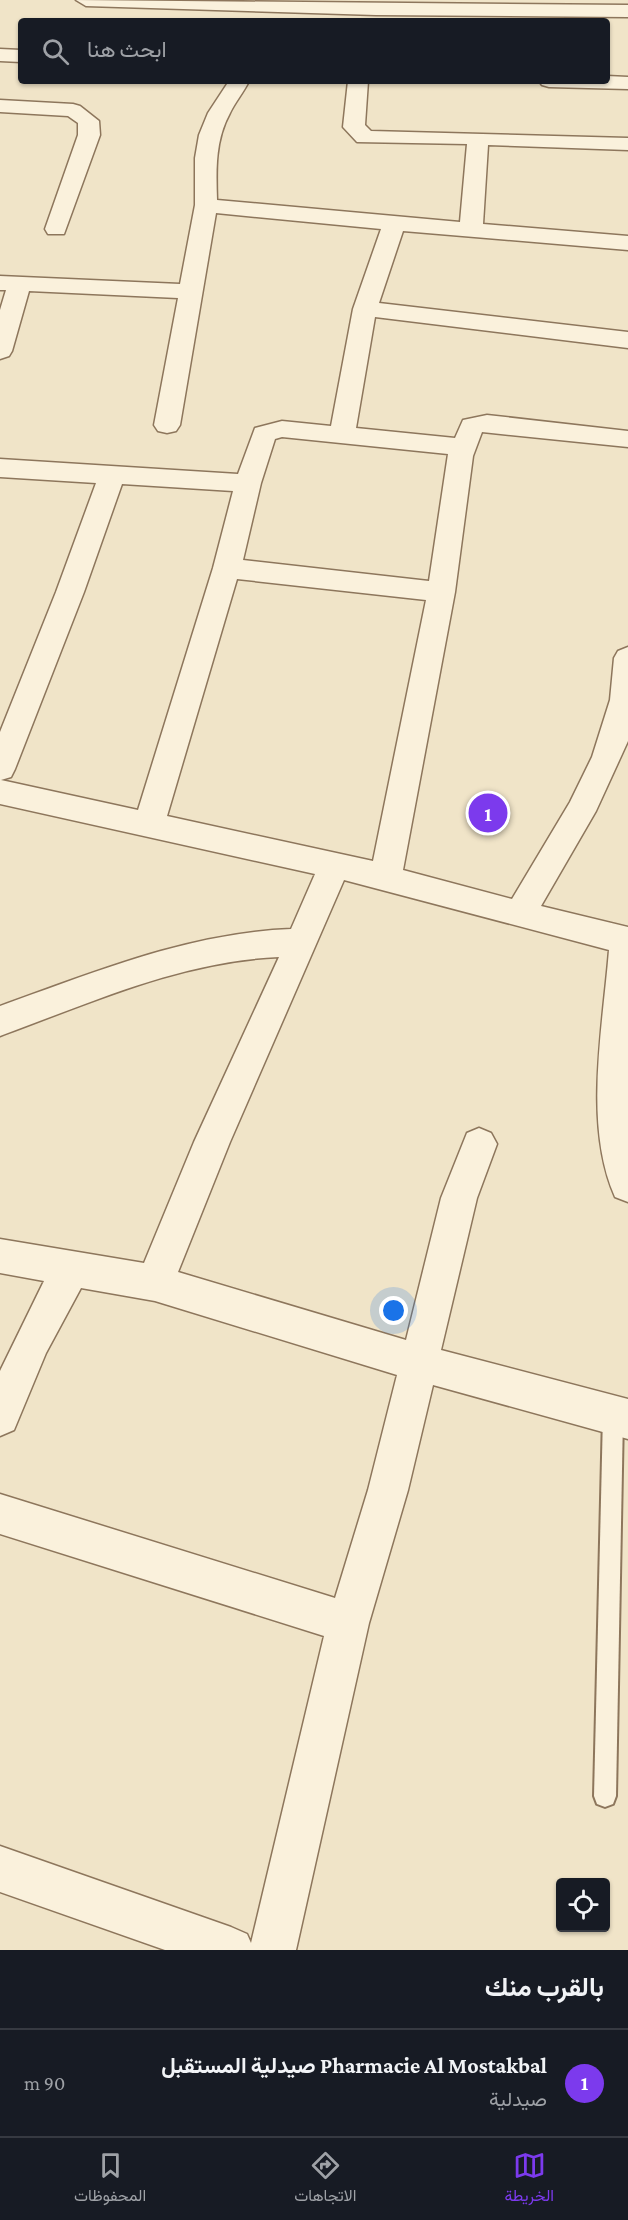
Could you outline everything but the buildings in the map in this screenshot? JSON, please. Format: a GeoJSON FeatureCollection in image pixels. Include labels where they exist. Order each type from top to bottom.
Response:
{"type":"FeatureCollection","features":[{"type":"Feature","properties":{"kind":"street"},"geometry":{"type":"LineString","coordinates":[[86,0],[266,13],[375,15],[628,11]]}},
{"type":"Feature","properties":{"kind":"street"},"geometry":{"type":"LineString","coordinates":[[0,55],[18,56]]}},
{"type":"Feature","properties":{"kind":"street"},"geometry":{"type":"LineString","coordinates":[[610,83],[628,83]]}},
{"type":"Feature","properties":{"kind":"street"},"geometry":{"type":"LineString","coordinates":[[167,425],[206,205],[205,154],[219,111],[237,84]]}},
{"type":"Feature","properties":{"kind":"street"},"geometry":{"type":"LineString","coordinates":[[358,84],[354,128],[365,137],[478,138],[628,144]]}},
{"type":"Feature","properties":{"kind":"street"},"geometry":{"type":"LineString","coordinates":[[0,106],[74,110],[88,122],[89,135],[56,229]]}},
{"type":"Feature","properties":{"kind":"street"},"geometry":{"type":"LineString","coordinates":[[471,231],[478,138]]}},
{"type":"Feature","properties":{"kind":"street"},"geometry":{"type":"LineString","coordinates":[[206,205],[471,231],[628,243]]}},
{"type":"Feature","properties":{"kind":"street"},"geometry":{"type":"LineString","coordinates":[[342,435],[365,309],[394,224]]}},
{"type":"Feature","properties":{"kind":"street"},"geometry":{"type":"LineString","coordinates":[[0,351],[9,284],[192,292]]}},
{"type":"Feature","properties":{"kind":"street"},"geometry":{"type":"LineString","coordinates":[[365,309],[628,340]]}},
{"type":"Feature","properties":{"kind":"street"},"geometry":{"type":"LineString","coordinates":[[386,877],[441,592],[462,447],[472,426],[487,423],[628,439]]}},
{"type":"Feature","properties":{"kind":"street"},"geometry":{"type":"LineString","coordinates":[[149,825],[227,568],[248,483],[264,434],[271,429],[462,447]]}},
{"type":"Feature","properties":{"kind":"street"},"geometry":{"type":"LineString","coordinates":[[0,468],[111,477],[248,483]]}},
{"type":"Feature","properties":{"kind":"street"},"geometry":{"type":"LineString","coordinates":[[0,769],[70,592],[111,477]]}},
{"type":"Feature","properties":{"kind":"street"},"geometry":{"type":"LineString","coordinates":[[227,568],[441,592]]}},
{"type":"Feature","properties":{"kind":"street"},"geometry":{"type":"LineString","coordinates":[[520,914],[582,810],[624,721],[628,658]]}},
{"type":"Feature","properties":{"kind":"street"},"geometry":{"type":"LineString","coordinates":[[0,792],[386,877],[438,894],[627,941],[616,1115],[622,1175],[628,1185]]}},
{"type":"Feature","properties":{"kind":"street"},"geometry":{"type":"LineString","coordinates":[[154,1283],[212,1142],[334,866]]}},
{"type":"Feature","properties":{"kind":"street"},"geometry":{"type":"LineString","coordinates":[[0,1021],[170,961],[203,952],[271,942],[300,942]]}},
{"type":"Feature","properties":{"kind":"street"},"geometry":{"type":"LineString","coordinates":[[273,1950],[348,1623],[388,1490],[420,1363],[447,1241],[459,1198],[479,1144]]}},
{"type":"Feature","properties":{"kind":"street"},"geometry":{"type":"LineString","coordinates":[[0,1256],[154,1283],[420,1363],[620,1417]]}},
{"type":"Feature","properties":{"kind":"street"},"geometry":{"type":"LineString","coordinates":[[0,1416],[33,1340],[71,1269]]}},
{"type":"Feature","properties":{"kind":"street"},"geometry":{"type":"LineString","coordinates":[[0,1514],[348,1623]]}},
{"type":"Feature","properties":{"kind":"street"},"geometry":{"type":"LineString","coordinates":[[0,1869],[231,1950]]}},
{"type":"Feature","properties":{"kind":"lane"},"geometry":{"type":"LineString","coordinates":[[605,1796],[620,1417]]}},
{"type":"Feature","properties":{"kind":"place","name":"Pharmacie Al Mostakbal صيدلية المستقبل"},"geometry":{"type":"Point","coordinates":[488,813]}}]}
